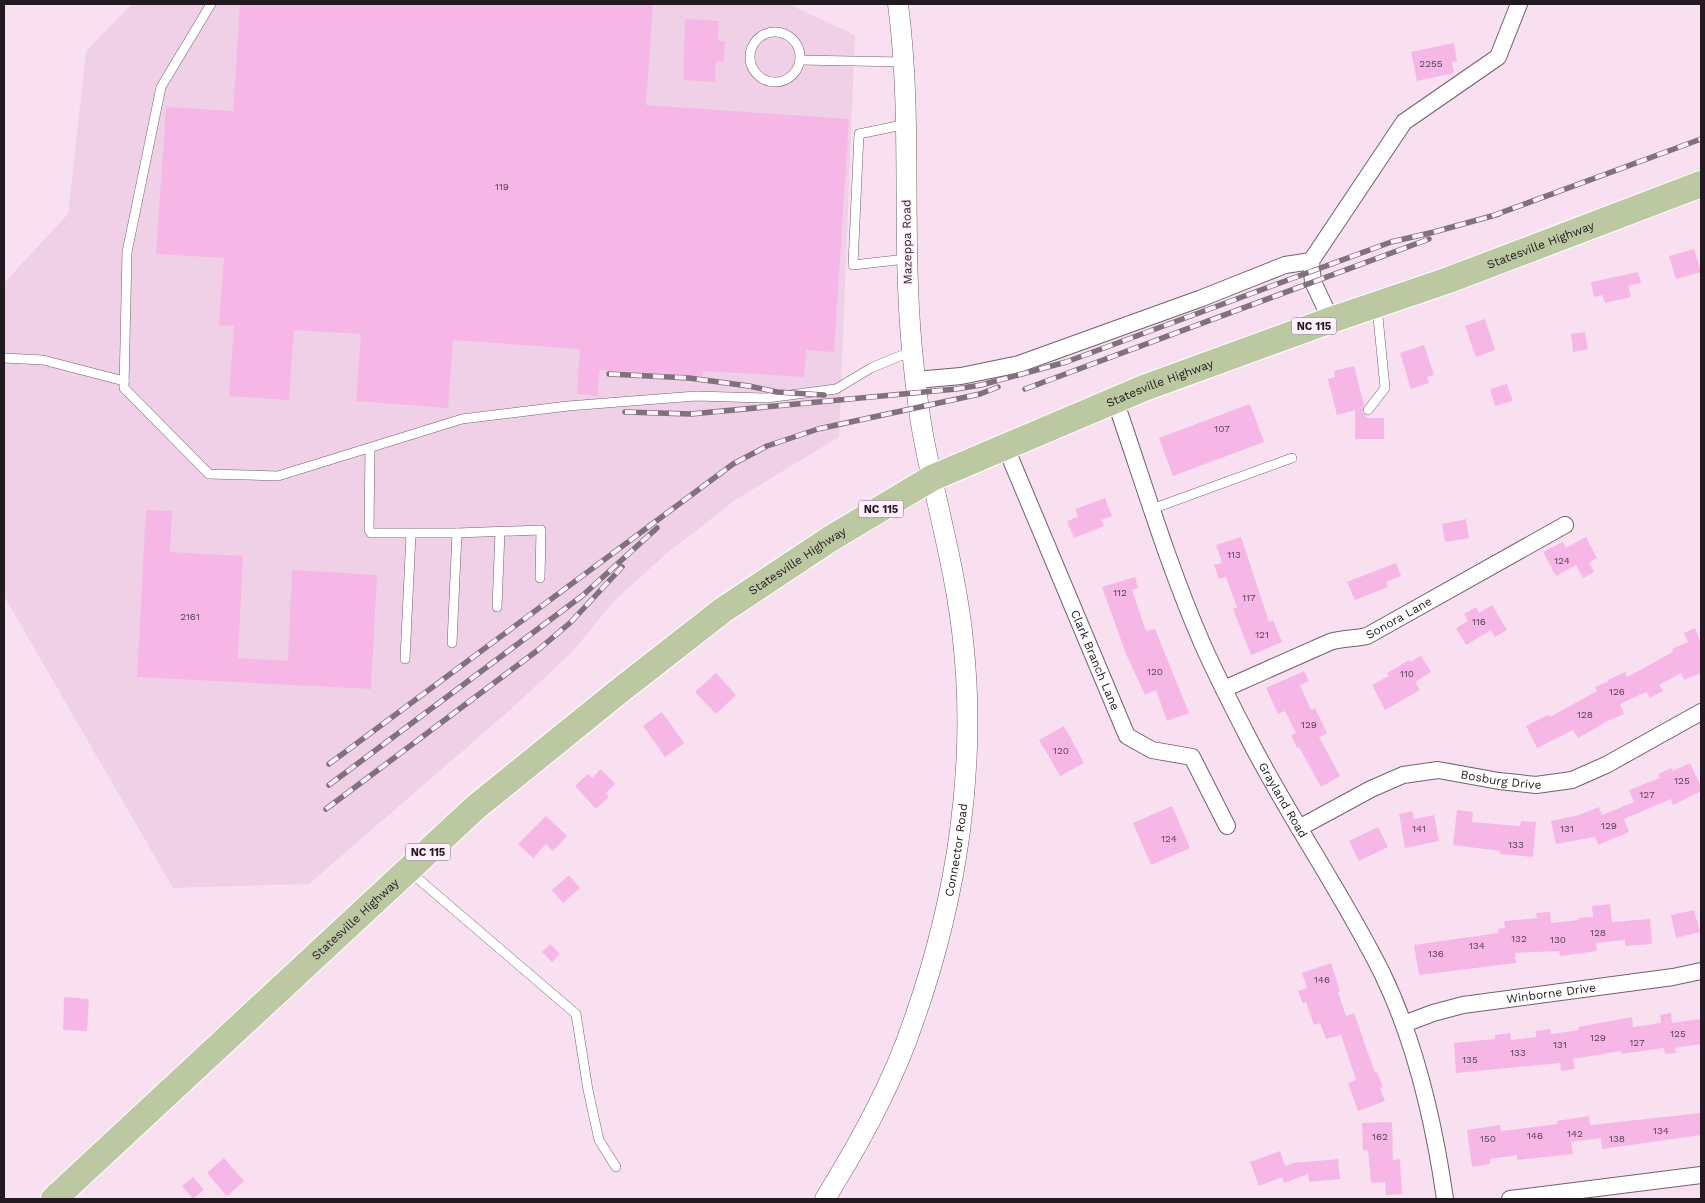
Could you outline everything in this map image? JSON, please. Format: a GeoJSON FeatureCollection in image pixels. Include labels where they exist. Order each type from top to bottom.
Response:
{"type":"FeatureCollection","features":[{"type":"Feature","properties":{"kind":"main road","name":"Statesville Highway"},"geometry":{"type":"LineString","coordinates":[[54,1199],[476,808],[618,692],[723,610],[830,539],[932,478],[1144,388],[1376,304],[1446,281],[1701,184]]}},
{"type":"Feature","properties":{"kind":"street","name":"Mazeppa Road"},"geometry":{"type":"LineString","coordinates":[[898,4],[904,62],[907,124],[906,259],[912,351],[918,408],[932,478]]}},
{"type":"Feature","properties":{"kind":"street"},"geometry":{"type":"LineString","coordinates":[[1331,320],[1313,282],[1312,261],[1404,122],[1498,56],[1519,4]]}},
{"type":"Feature","properties":{"kind":"street"},"geometry":{"type":"LineString","coordinates":[[916,380],[961,376],[1019,364],[1202,298],[1285,265],[1312,261]]}},
{"type":"Feature","properties":{"kind":"street","name":"Grayland Road"},"geometry":{"type":"LineString","coordinates":[[1115,400],[1152,509],[1202,642],[1269,777],[1357,926],[1382,974],[1404,1024],[1429,1110],[1445,1199]]}},
{"type":"Feature","properties":{"kind":"street","name":"Clark Branch Lane"},"geometry":{"type":"LineString","coordinates":[[1006,448],[1127,736],[1152,750],[1192,757],[1227,826]]}},
{"type":"Feature","properties":{"kind":"street","name":"Connector Road"},"geometry":{"type":"LineString","coordinates":[[825,1199],[867,1125],[915,1019],[933,959],[955,860],[966,759],[966,679],[956,587],[932,478]]}},
{"type":"Feature","properties":{"kind":"street","name":"Sonora Lane"},"geometry":{"type":"LineString","coordinates":[[1224,689],[1330,642],[1341,638],[1353,639],[1367,636],[1566,525]]}},
{"type":"Feature","properties":{"kind":"street","name":"Bosburg Drive"},"geometry":{"type":"LineString","coordinates":[[1299,828],[1371,789],[1403,775],[1438,770],[1499,781],[1536,785],[1572,780],[1606,765],[1701,712]]}},
{"type":"Feature","properties":{"kind":"street","name":"Winborne Drive"},"geometry":{"type":"LineString","coordinates":[[1404,1024],[1433,1013],[1463,1005],[1674,977],[1701,971]]}},
{"type":"Feature","properties":{"kind":"street"},"geometry":{"type":"LineString","coordinates":[[1510,1199],[1701,1175]]}},
{"type":"Feature","properties":{"kind":"lane"},"geometry":{"type":"LineString","coordinates":[[211,4],[161,87],[127,252],[124,381],[124,388],[209,474],[278,476],[462,420],[568,406],[696,396],[767,398],[836,389],[871,368],[912,351]]}},
{"type":"Feature","properties":{"kind":"lane"},"geometry":{"type":"LineString","coordinates":[[775,31],[784,33],[796,44],[800,52],[800,60],[798,68],[793,75],[778,82],[770,82],[762,79],[751,67],[749,58],[754,42],[767,32],[775,31]]}},
{"type":"Feature","properties":{"kind":"lane"},"geometry":{"type":"LineString","coordinates":[[800,60],[904,62]]}},
{"type":"Feature","properties":{"kind":"lane"},"geometry":{"type":"LineString","coordinates":[[906,259],[853,265],[859,134],[907,124]]}},
{"type":"Feature","properties":{"kind":"lane"},"geometry":{"type":"LineString","coordinates":[[1368,410],[1385,388],[1376,304]]}},
{"type":"Feature","properties":{"kind":"lane"},"geometry":{"type":"LineString","coordinates":[[4,358],[43,360],[124,381]]}},
{"type":"Feature","properties":{"kind":"lane"},"geometry":{"type":"LineString","coordinates":[[370,448],[369,530],[371,533],[411,534],[541,530],[540,578]]}},
{"type":"Feature","properties":{"kind":"lane"},"geometry":{"type":"LineString","coordinates":[[1152,509],[1292,458]]}},
{"type":"Feature","properties":{"kind":"lane"},"geometry":{"type":"LineString","coordinates":[[497,607],[500,532]]}},
{"type":"Feature","properties":{"kind":"lane"},"geometry":{"type":"LineString","coordinates":[[452,644],[457,533]]}},
{"type":"Feature","properties":{"kind":"lane"},"geometry":{"type":"LineString","coordinates":[[405,659],[411,534]]}},
{"type":"Feature","properties":{"kind":"lane"},"geometry":{"type":"LineString","coordinates":[[408,870],[576,1014],[588,1090],[599,1140],[616,1167]]}},
{"type":"Feature","properties":{"kind":"shaded area"},"geometry":{"type":"Polygon","coordinates":[[[132,4],[788,4],[855,35],[839,437],[735,500],[666,554],[614,601],[572,652],[510,710],[309,884],[173,888],[4,596],[4,283],[68,214],[86,51],[132,4]]]}},
{"type":"Feature","properties":{"kind":"building"},"geometry":{"type":"Polygon","coordinates":[[[240,4],[653,4],[646,105],[849,119],[834,352],[806,350],[804,377],[703,371],[703,376],[599,370],[598,396],[577,394],[580,349],[453,340],[448,408],[356,401],[361,334],[294,330],[289,400],[229,396],[234,326],[219,325],[224,258],[156,254],[166,107],[233,111],[240,4]]]}},
{"type":"Feature","properties":{"kind":"building"},"geometry":{"type":"Polygon","coordinates":[[[685,19],[719,21],[718,41],[725,41],[724,61],[716,61],[715,82],[683,80],[685,19]]]}},
{"type":"Feature","properties":{"kind":"building"},"geometry":{"type":"Polygon","coordinates":[[[1454,43],[1457,61],[1452,62],[1454,73],[1417,81],[1411,52],[1454,43]]]}},
{"type":"Feature","properties":{"kind":"building"},"geometry":{"type":"Polygon","coordinates":[[[1694,249],[1701,272],[1676,279],[1669,256],[1694,249]]]}},
{"type":"Feature","properties":{"kind":"building"},"geometry":{"type":"Polygon","coordinates":[[[1638,272],[1641,283],[1628,286],[1631,297],[1605,303],[1602,295],[1594,297],[1591,282],[1638,272]]]}},
{"type":"Feature","properties":{"kind":"building"},"geometry":{"type":"Polygon","coordinates":[[[1485,319],[1495,350],[1476,357],[1465,326],[1485,319]]]}},
{"type":"Feature","properties":{"kind":"building"},"geometry":{"type":"Polygon","coordinates":[[[1585,332],[1588,349],[1573,352],[1571,334],[1585,332]]]}},
{"type":"Feature","properties":{"kind":"building"},"geometry":{"type":"Polygon","coordinates":[[[1424,345],[1434,375],[1427,377],[1429,383],[1411,389],[1400,353],[1424,345]]]}},
{"type":"Feature","properties":{"kind":"building"},"geometry":{"type":"Polygon","coordinates":[[[1354,366],[1364,405],[1362,412],[1367,418],[1384,418],[1384,439],[1355,439],[1355,410],[1337,415],[1328,379],[1335,377],[1334,371],[1354,366]]]}},
{"type":"Feature","properties":{"kind":"building"},"geometry":{"type":"Polygon","coordinates":[[[1507,384],[1513,401],[1495,406],[1490,389],[1507,384]]]}},
{"type":"Feature","properties":{"kind":"building"},"geometry":{"type":"Polygon","coordinates":[[[1250,404],[1264,442],[1173,476],[1159,438],[1250,404]]]}},
{"type":"Feature","properties":{"kind":"building"},"geometry":{"type":"Polygon","coordinates":[[[1105,498],[1112,516],[1101,520],[1104,526],[1074,538],[1067,521],[1078,517],[1075,509],[1105,498]]]}},
{"type":"Feature","properties":{"kind":"building"},"geometry":{"type":"Polygon","coordinates":[[[146,510],[172,511],[170,552],[243,556],[238,658],[288,661],[292,570],[377,575],[371,689],[137,677],[146,510]]]}},
{"type":"Feature","properties":{"kind":"building"},"geometry":{"type":"Polygon","coordinates":[[[1466,519],[1469,538],[1445,542],[1442,524],[1466,519]]]}},
{"type":"Feature","properties":{"kind":"building"},"geometry":{"type":"Polygon","coordinates":[[[1241,537],[1269,622],[1273,620],[1282,642],[1251,655],[1233,609],[1237,607],[1226,577],[1219,579],[1214,565],[1222,563],[1216,545],[1241,537]]]}},
{"type":"Feature","properties":{"kind":"building"},"geometry":{"type":"Polygon","coordinates":[[[1586,537],[1597,558],[1589,563],[1594,572],[1583,578],[1576,565],[1556,576],[1543,552],[1563,542],[1566,548],[1586,537]]]}},
{"type":"Feature","properties":{"kind":"building"},"geometry":{"type":"Polygon","coordinates":[[[1396,563],[1401,576],[1386,582],[1388,587],[1355,600],[1347,582],[1396,563]]]}},
{"type":"Feature","properties":{"kind":"building"},"geometry":{"type":"Polygon","coordinates":[[[1135,577],[1138,588],[1132,590],[1146,631],[1155,629],[1189,713],[1167,721],[1156,690],[1145,695],[1126,654],[1102,587],[1135,577]]]}},
{"type":"Feature","properties":{"kind":"building"},"geometry":{"type":"Polygon","coordinates":[[[1492,605],[1507,630],[1495,637],[1491,630],[1466,645],[1456,628],[1468,621],[1464,614],[1476,607],[1479,613],[1492,605]]]}},
{"type":"Feature","properties":{"kind":"building"},"geometry":{"type":"Polygon","coordinates":[[[1695,628],[1701,643],[1701,673],[1684,680],[1681,673],[1659,685],[1663,691],[1650,698],[1646,692],[1620,704],[1624,714],[1603,723],[1578,738],[1573,730],[1537,748],[1526,726],[1548,715],[1550,717],[1597,691],[1595,687],[1608,680],[1625,672],[1627,677],[1673,652],[1672,649],[1688,642],[1684,633],[1695,628]]]}},
{"type":"Feature","properties":{"kind":"building"},"geometry":{"type":"Polygon","coordinates":[[[1421,656],[1431,672],[1415,682],[1420,690],[1385,710],[1372,685],[1389,676],[1387,673],[1409,660],[1410,662],[1421,656]]]}},
{"type":"Feature","properties":{"kind":"building"},"geometry":{"type":"Polygon","coordinates":[[[1304,671],[1309,681],[1300,685],[1311,710],[1315,708],[1327,733],[1319,737],[1340,776],[1321,787],[1299,747],[1297,748],[1291,735],[1296,733],[1285,711],[1278,714],[1266,688],[1304,671]]]}},
{"type":"Feature","properties":{"kind":"building"},"geometry":{"type":"Polygon","coordinates":[[[716,673],[736,695],[716,714],[695,692],[716,673]]]}},
{"type":"Feature","properties":{"kind":"building"},"geometry":{"type":"Polygon","coordinates":[[[662,712],[684,743],[665,757],[643,726],[662,712]]]}},
{"type":"Feature","properties":{"kind":"building"},"geometry":{"type":"Polygon","coordinates":[[[1064,726],[1084,763],[1060,776],[1039,740],[1064,726]]]}},
{"type":"Feature","properties":{"kind":"building"},"geometry":{"type":"Polygon","coordinates":[[[1690,763],[1701,791],[1673,805],[1671,799],[1624,819],[1629,832],[1598,845],[1595,837],[1556,844],[1551,821],[1579,815],[1599,807],[1602,815],[1634,802],[1629,790],[1660,778],[1658,774],[1671,768],[1673,771],[1690,763]]]}},
{"type":"Feature","properties":{"kind":"building"},"geometry":{"type":"Polygon","coordinates":[[[601,769],[615,784],[606,793],[609,797],[596,809],[575,786],[588,774],[592,778],[601,769]]]}},
{"type":"Feature","properties":{"kind":"building"},"geometry":{"type":"Polygon","coordinates":[[[1172,806],[1190,848],[1151,865],[1133,823],[1172,806]]]}},
{"type":"Feature","properties":{"kind":"building"},"geometry":{"type":"Polygon","coordinates":[[[1457,810],[1473,812],[1472,822],[1520,826],[1521,821],[1536,822],[1533,857],[1500,854],[1500,851],[1453,845],[1457,810]]]}},
{"type":"Feature","properties":{"kind":"building"},"geometry":{"type":"Polygon","coordinates":[[[1412,811],[1414,819],[1434,815],[1439,841],[1405,848],[1399,814],[1412,811]]]}},
{"type":"Feature","properties":{"kind":"building"},"geometry":{"type":"Polygon","coordinates":[[[546,816],[567,836],[553,851],[546,844],[533,858],[518,844],[546,816]]]}},
{"type":"Feature","properties":{"kind":"building"},"geometry":{"type":"Polygon","coordinates":[[[1378,827],[1388,847],[1359,861],[1349,841],[1378,827]]]}},
{"type":"Feature","properties":{"kind":"building"},"geometry":{"type":"Polygon","coordinates":[[[569,875],[580,888],[563,903],[552,890],[569,875]]]}},
{"type":"Feature","properties":{"kind":"building"},"geometry":{"type":"Polygon","coordinates":[[[1610,904],[1612,922],[1650,919],[1652,944],[1625,946],[1625,940],[1596,943],[1597,951],[1560,956],[1559,951],[1515,953],[1516,963],[1419,975],[1414,945],[1498,933],[1498,929],[1505,928],[1504,921],[1537,918],[1536,913],[1550,912],[1551,923],[1579,920],[1578,918],[1593,917],[1592,906],[1610,904]]]}},
{"type":"Feature","properties":{"kind":"building"},"geometry":{"type":"Polygon","coordinates":[[[1694,910],[1700,932],[1676,938],[1671,915],[1694,910]]]}},
{"type":"Feature","properties":{"kind":"building"},"geometry":{"type":"Polygon","coordinates":[[[550,944],[560,954],[552,962],[542,952],[550,944]]]}},
{"type":"Feature","properties":{"kind":"building"},"geometry":{"type":"Polygon","coordinates":[[[1331,963],[1346,1016],[1354,1013],[1375,1073],[1377,1072],[1383,1087],[1380,1088],[1385,1101],[1358,1111],[1348,1083],[1356,1080],[1341,1035],[1326,1039],[1320,1023],[1314,1025],[1306,1002],[1303,1004],[1298,991],[1307,988],[1302,973],[1331,963]]]}},
{"type":"Feature","properties":{"kind":"building"},"geometry":{"type":"Polygon","coordinates":[[[64,997],[89,999],[87,1031],[63,1030],[64,997]]]}},
{"type":"Feature","properties":{"kind":"building"},"geometry":{"type":"Polygon","coordinates":[[[1671,1013],[1672,1023],[1701,1019],[1701,1044],[1675,1048],[1676,1053],[1665,1054],[1664,1048],[1621,1054],[1621,1051],[1573,1059],[1575,1069],[1561,1071],[1560,1063],[1456,1073],[1454,1043],[1495,1039],[1495,1035],[1510,1033],[1511,1040],[1536,1037],[1536,1031],[1550,1029],[1551,1034],[1579,1030],[1578,1027],[1632,1017],[1633,1027],[1661,1023],[1660,1015],[1671,1013]]]}},
{"type":"Feature","properties":{"kind":"building"},"geometry":{"type":"Polygon","coordinates":[[[1701,1113],[1701,1135],[1602,1149],[1601,1138],[1571,1142],[1573,1154],[1517,1160],[1517,1155],[1490,1159],[1490,1164],[1472,1167],[1467,1130],[1500,1125],[1501,1131],[1557,1124],[1557,1121],[1589,1116],[1590,1125],[1701,1113]]]}},
{"type":"Feature","properties":{"kind":"building"},"geometry":{"type":"Polygon","coordinates":[[[1392,1122],[1393,1160],[1400,1159],[1402,1194],[1386,1195],[1385,1182],[1371,1183],[1368,1150],[1363,1150],[1362,1123],[1392,1122]]]}},
{"type":"Feature","properties":{"kind":"building"},"geometry":{"type":"Polygon","coordinates":[[[1280,1151],[1285,1166],[1293,1163],[1338,1159],[1340,1179],[1309,1182],[1308,1174],[1284,1183],[1282,1177],[1259,1186],[1250,1162],[1280,1151]]]}},
{"type":"Feature","properties":{"kind":"building"},"geometry":{"type":"Polygon","coordinates":[[[224,1158],[244,1181],[227,1196],[207,1173],[224,1158]]]}},
{"type":"Feature","properties":{"kind":"building"},"geometry":{"type":"Polygon","coordinates":[[[193,1177],[204,1190],[193,1199],[182,1186],[193,1177]]]}},
{"type":"Feature","properties":{"kind":"railway"},"geometry":{"type":"LineString","coordinates":[[1492,216],[1701,139]]}},
{"type":"Feature","properties":{"kind":"railway"},"geometry":{"type":"LineString","coordinates":[[625,412],[691,414],[981,385],[1066,362],[1391,242],[1499,214]]}},
{"type":"Feature","properties":{"kind":"railway"},"geometry":{"type":"LineString","coordinates":[[1025,389],[1429,239]]}},
{"type":"Feature","properties":{"kind":"railway"},"geometry":{"type":"LineString","coordinates":[[609,374],[689,378],[749,386],[777,392],[824,395]]}},
{"type":"Feature","properties":{"kind":"railway"},"geometry":{"type":"LineString","coordinates":[[329,764],[733,464],[767,446],[818,429],[980,394],[998,387]]}},
{"type":"Feature","properties":{"kind":"railway"},"geometry":{"type":"LineString","coordinates":[[329,785],[582,596],[657,528]]}},
{"type":"Feature","properties":{"kind":"railway"},"geometry":{"type":"LineString","coordinates":[[326,809],[538,650],[571,622],[622,567]]}}]}
